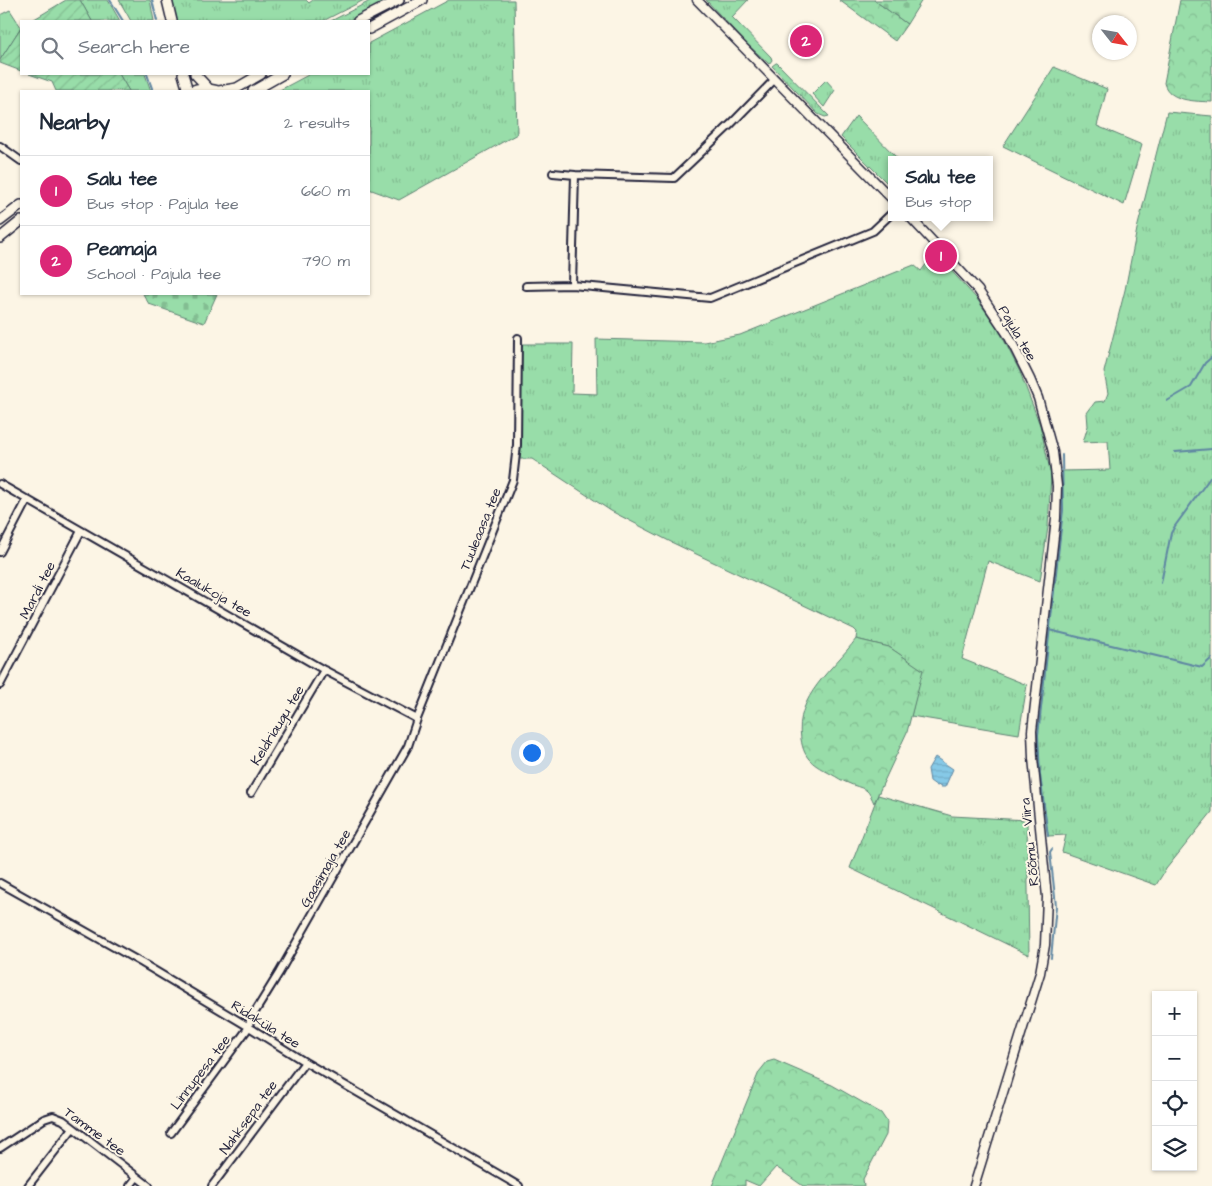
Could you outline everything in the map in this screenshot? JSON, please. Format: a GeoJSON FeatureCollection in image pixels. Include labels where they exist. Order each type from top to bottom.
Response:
{"type":"FeatureCollection","features":[{"type":"Feature","properties":{"kind":"main road"},"geometry":{"type":"LineString","coordinates":[[161,0],[166,20]]}},
{"type":"Feature","properties":{"kind":"main road"},"geometry":{"type":"LineString","coordinates":[[167,0],[172,20]]}},
{"type":"Feature","properties":{"kind":"main road"},"geometry":{"type":"LineString","coordinates":[[360,20],[399,0]]}},
{"type":"Feature","properties":{"kind":"main road"},"geometry":{"type":"LineString","coordinates":[[370,28],[422,0]]}},
{"type":"Feature","properties":{"kind":"main road"},"geometry":{"type":"LineString","coordinates":[[183,75],[188,90]]}},
{"type":"Feature","properties":{"kind":"main road"},"geometry":{"type":"LineString","coordinates":[[196,75],[209,90]]}},
{"type":"Feature","properties":{"kind":"main road"},"geometry":{"type":"LineString","coordinates":[[225,90],[237,88],[259,75]]}},
{"type":"Feature","properties":{"kind":"main road"},"geometry":{"type":"LineString","coordinates":[[255,90],[281,75]]}},
{"type":"Feature","properties":{"kind":"main road"},"geometry":{"type":"LineString","coordinates":[[193,90],[196,88],[209,90]]}},
{"type":"Feature","properties":{"kind":"main road"},"geometry":{"type":"LineString","coordinates":[[0,220],[20,206]]}},
{"type":"Feature","properties":{"kind":"main road"},"geometry":{"type":"LineString","coordinates":[[0,238],[20,222]]}},
{"type":"Feature","properties":{"kind":"street"},"geometry":{"type":"LineString","coordinates":[[697,0],[888,195]]}},
{"type":"Feature","properties":{"kind":"street"},"geometry":{"type":"LineString","coordinates":[[553,173],[674,178],[775,79]]}},
{"type":"Feature","properties":{"kind":"street"},"geometry":{"type":"LineString","coordinates":[[0,146],[20,160]]}},
{"type":"Feature","properties":{"kind":"street"},"geometry":{"type":"LineString","coordinates":[[572,285],[576,175]]}},
{"type":"Feature","properties":{"kind":"street"},"geometry":{"type":"LineString","coordinates":[[526,286],[572,285],[710,298],[873,231],[888,217]]}},
{"type":"Feature","properties":{"kind":"street","name":"Pajula tee"},"geometry":{"type":"LineString","coordinates":[[914,221],[978,290],[1008,335],[1030,379],[1042,412],[1053,452],[1057,486]]}},
{"type":"Feature","properties":{"kind":"street","name":"Tuuleaasa tee"},"geometry":{"type":"LineString","coordinates":[[417,719],[513,480],[517,445],[518,338]]}},
{"type":"Feature","properties":{"kind":"street","name":"Kaalukoja tee"},"geometry":{"type":"LineString","coordinates":[[0,484],[324,670],[417,719]]}},
{"type":"Feature","properties":{"kind":"street","name":"Rõõmu — Viira"},"geometry":{"type":"LineString","coordinates":[[974,1186],[1040,973],[1045,945],[1047,896],[1032,731],[1056,518],[1057,486]]}},
{"type":"Feature","properties":{"kind":"street"},"geometry":{"type":"LineString","coordinates":[[0,552],[27,500]]}},
{"type":"Feature","properties":{"kind":"street","name":"Mardi tee"},"geometry":{"type":"LineString","coordinates":[[0,685],[29,634],[81,531]]}},
{"type":"Feature","properties":{"kind":"street","name":"Keldriaugu tee"},"geometry":{"type":"LineString","coordinates":[[251,793],[324,670]]}},
{"type":"Feature","properties":{"kind":"street","name":"Gaasimaja tee"},"geometry":{"type":"LineString","coordinates":[[249,1027],[250,1020],[408,746],[417,719]]}},
{"type":"Feature","properties":{"kind":"street","name":"Ridaküla tee"},"geometry":{"type":"LineString","coordinates":[[0,883],[142,963],[305,1062],[519,1186]]}},
{"type":"Feature","properties":{"kind":"street","name":"Linnupesa tee"},"geometry":{"type":"LineString","coordinates":[[170,1133],[249,1027]]}},
{"type":"Feature","properties":{"kind":"street","name":"Nahksepa tee"},"geometry":{"type":"LineString","coordinates":[[212,1186],[305,1062]]}},
{"type":"Feature","properties":{"kind":"street","name":"Tamme tee"},"geometry":{"type":"LineString","coordinates":[[0,1148],[44,1119],[53,1116],[63,1120],[149,1186]]}},
{"type":"Feature","properties":{"kind":"street"},"geometry":{"type":"LineString","coordinates":[[28,1186],[73,1128]]}},
{"type":"Feature","properties":{"kind":"street"},"geometry":{"type":"LineString","coordinates":[[130,1186],[137,1177]]}},
{"type":"Feature","properties":{"kind":"green space"},"geometry":{"type":"Polygon","coordinates":[[[66,0],[80,0],[91,20],[33,20],[66,0]]]}},
{"type":"Feature","properties":{"kind":"green space"},"geometry":{"type":"Polygon","coordinates":[[[80,0],[108,0],[119,20],[91,20],[80,0]]]}},
{"type":"Feature","properties":{"kind":"green space"},"geometry":{"type":"Polygon","coordinates":[[[119,0],[150,0],[154,20],[130,20],[119,0]]]}},
{"type":"Feature","properties":{"kind":"green space"},"geometry":{"type":"Polygon","coordinates":[[[172,0],[306,0],[309,3],[313,0],[364,0],[325,20],[177,20],[172,0]]]}},
{"type":"Feature","properties":{"kind":"green space"},"geometry":{"type":"Polygon","coordinates":[[[372,0],[388,0],[350,20],[333,20],[372,0]]]}},
{"type":"Feature","properties":{"kind":"green space"},"geometry":{"type":"Polygon","coordinates":[[[449,0],[514,0],[517,134],[399,200],[370,189],[370,90],[280,90],[308,75],[370,75],[370,42],[449,0]]]}},
{"type":"Feature","properties":{"kind":"green space"},"geometry":{"type":"Polygon","coordinates":[[[706,0],[748,0],[732,17],[771,57],[772,60],[769,64],[746,43],[706,0]]]}},
{"type":"Feature","properties":{"kind":"green space"},"geometry":{"type":"Polygon","coordinates":[[[839,0],[874,0],[907,24],[895,41],[839,0]]]}},
{"type":"Feature","properties":{"kind":"green space"},"geometry":{"type":"Polygon","coordinates":[[[874,0],[922,0],[907,24],[874,0]]]}},
{"type":"Feature","properties":{"kind":"green space"},"geometry":{"type":"Polygon","coordinates":[[[1180,0],[1212,0],[1212,102],[1191,101],[1177,97],[1171,94],[1164,83],[1180,0]]]}},
{"type":"Feature","properties":{"kind":"green space"},"geometry":{"type":"Polygon","coordinates":[[[10,10],[20,29],[0,60],[0,15],[10,10]]]}},
{"type":"Feature","properties":{"kind":"green space"},"geometry":{"type":"Polygon","coordinates":[[[20,29],[20,71],[0,63],[0,60],[20,29]]]}},
{"type":"Feature","properties":{"kind":"green space"},"geometry":{"type":"Polygon","coordinates":[[[776,63],[829,116],[825,117],[818,114],[772,66],[776,63]]]}},
{"type":"Feature","properties":{"kind":"green space"},"geometry":{"type":"Polygon","coordinates":[[[1054,67],[1107,89],[1097,126],[1142,145],[1124,205],[1003,146],[1054,67]]]}},
{"type":"Feature","properties":{"kind":"green space"},"geometry":{"type":"Polygon","coordinates":[[[32,75],[120,75],[128,90],[56,90],[52,82],[32,75]]]}},
{"type":"Feature","properties":{"kind":"green space"},"geometry":{"type":"Polygon","coordinates":[[[120,75],[145,75],[151,90],[128,90],[120,75]]]}},
{"type":"Feature","properties":{"kind":"green space"},"geometry":{"type":"Polygon","coordinates":[[[826,80],[835,90],[824,107],[812,94],[826,80]]]}},
{"type":"Feature","properties":{"kind":"green space"},"geometry":{"type":"Polygon","coordinates":[[[1167,112],[1212,116],[1212,812],[1166,869],[1156,885],[1062,852],[1066,835],[1048,836],[1040,775],[1038,735],[1063,510],[1062,471],[1110,470],[1108,441],[1083,442],[1088,426],[1087,413],[1095,402],[1105,401],[1108,393],[1104,372],[1125,290],[1137,229],[1167,112]]]}},
{"type":"Feature","properties":{"kind":"green space"},"geometry":{"type":"Polygon","coordinates":[[[856,116],[895,156],[888,156],[888,184],[841,137],[856,116]]]}},
{"type":"Feature","properties":{"kind":"green space"},"geometry":{"type":"Polygon","coordinates":[[[930,259],[947,266],[977,299],[1000,332],[1020,372],[1040,425],[1051,475],[1048,527],[1040,581],[988,561],[962,659],[1027,685],[1019,734],[911,716],[922,670],[889,647],[856,639],[857,632],[854,629],[671,542],[611,511],[532,459],[517,459],[518,344],[573,344],[572,393],[597,394],[596,339],[704,342],[740,335],[914,265],[921,271],[930,259]]]}},
{"type":"Feature","properties":{"kind":"green space"},"geometry":{"type":"Polygon","coordinates":[[[144,295],[217,295],[204,323],[149,304],[144,295]]]}},
{"type":"Feature","properties":{"kind":"green space"},"geometry":{"type":"Polygon","coordinates":[[[856,639],[889,647],[923,670],[907,732],[874,803],[866,790],[844,781],[811,761],[802,746],[801,739],[800,724],[810,696],[827,672],[856,639]]]}},
{"type":"Feature","properties":{"kind":"green space"},"geometry":{"type":"Polygon","coordinates":[[[878,795],[952,816],[1027,820],[1029,955],[850,868],[878,795]]]}},
{"type":"Feature","properties":{"kind":"green space"},"geometry":{"type":"Polygon","coordinates":[[[774,1060],[832,1085],[881,1113],[887,1122],[886,1135],[863,1179],[864,1186],[803,1186],[776,1167],[759,1186],[745,1180],[745,1186],[712,1186],[759,1072],[767,1062],[774,1060]]]}},
{"type":"Feature","properties":{"kind":"water"},"geometry":{"type":"Polygon","coordinates":[[[935,757],[953,769],[945,787],[937,786],[930,781],[928,769],[935,757]]]}},
{"type":"Feature","properties":{"kind":"waterway"},"geometry":{"type":"LineString","coordinates":[[110,0],[122,20]]}},
{"type":"Feature","properties":{"kind":"waterway"},"geometry":{"type":"LineString","coordinates":[[152,0],[157,20]]}},
{"type":"Feature","properties":{"kind":"waterway"},"geometry":{"type":"LineString","coordinates":[[147,75],[153,90]]}},
{"type":"Feature","properties":{"kind":"waterway"},"geometry":{"type":"LineString","coordinates":[[1167,401],[1191,387],[1205,363],[1212,357]]}},
{"type":"Feature","properties":{"kind":"waterway"},"geometry":{"type":"LineString","coordinates":[[1175,452],[1212,449]]}},
{"type":"Feature","properties":{"kind":"waterway"},"geometry":{"type":"LineString","coordinates":[[1048,836],[1040,775],[1038,735],[1063,510],[1062,455]]}},
{"type":"Feature","properties":{"kind":"waterway"},"geometry":{"type":"LineString","coordinates":[[1161,583],[1171,533],[1212,475]]}},
{"type":"Feature","properties":{"kind":"waterway"},"geometry":{"type":"LineString","coordinates":[[1049,630],[1202,667],[1212,658]]}},
{"type":"Feature","properties":{"kind":"waterway"},"geometry":{"type":"LineString","coordinates":[[1051,958],[1056,906],[1050,852],[1052,849]]}},
{"type":"Feature","properties":{"kind":"place","name":"Peamaja"},"geometry":{"type":"Point","coordinates":[806,41]}},
{"type":"Feature","properties":{"kind":"place","name":"Salu tee"},"geometry":{"type":"Point","coordinates":[941,256]}}]}
